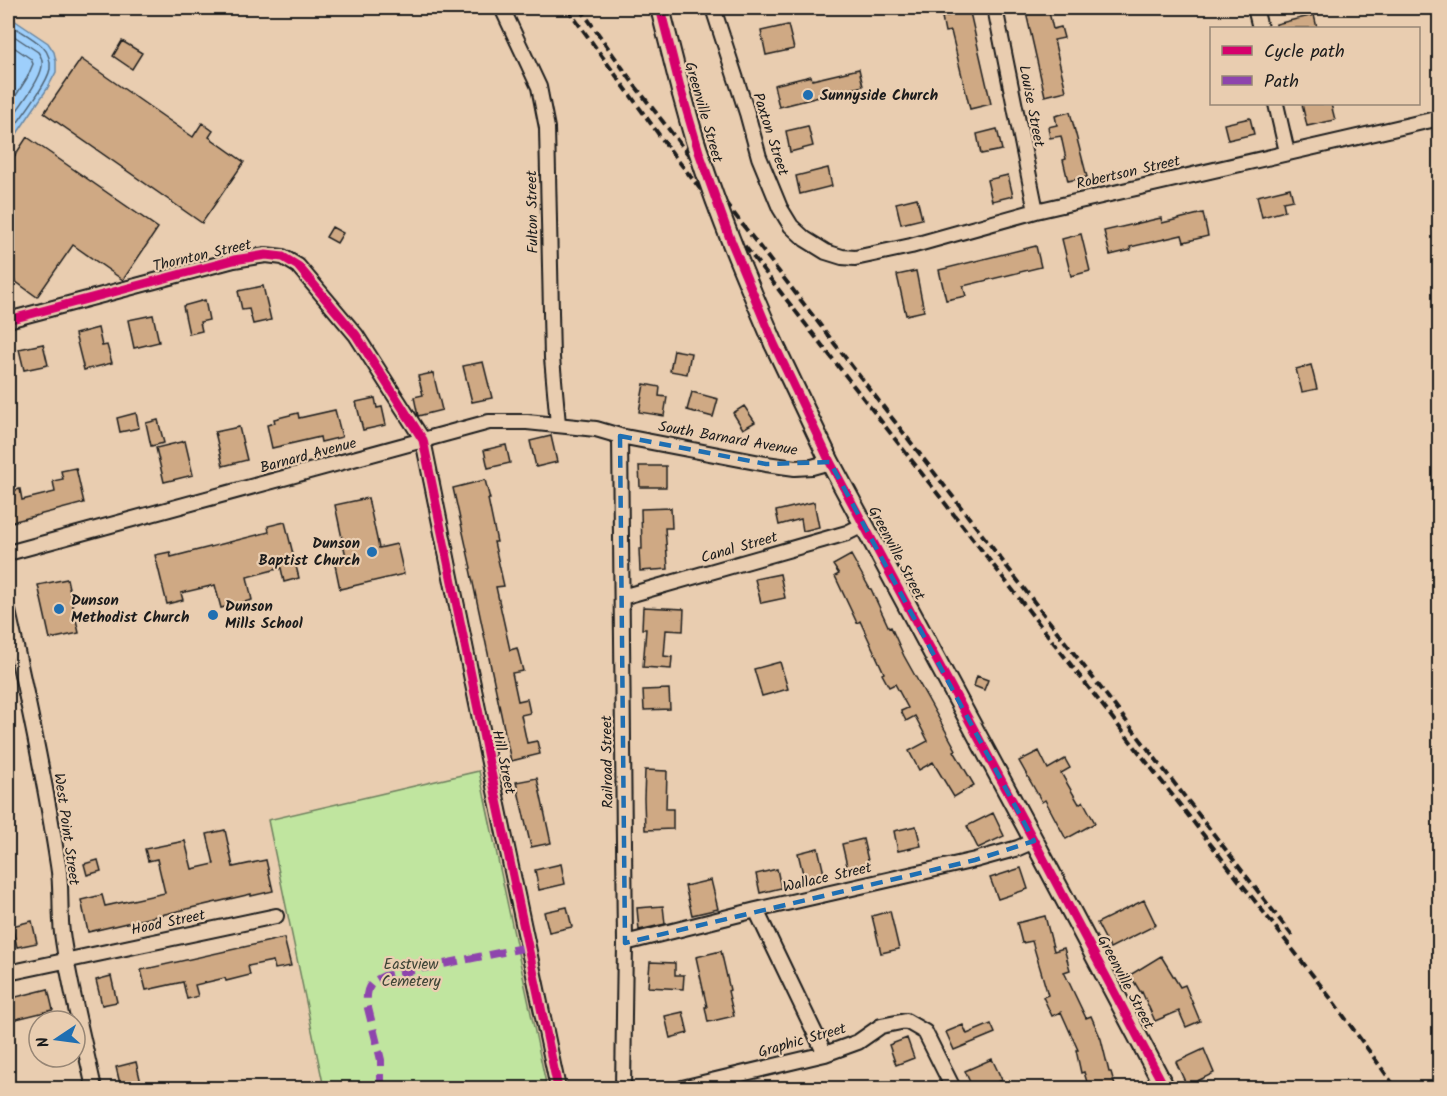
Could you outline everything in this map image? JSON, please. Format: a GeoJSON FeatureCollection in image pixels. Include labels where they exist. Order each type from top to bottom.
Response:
{"type":"FeatureCollection","features":[{"type":"Feature","properties":{"kind":"street","name":"Fulton Street"},"geometry":{"type":"LineString","coordinates":[[502,8],[539,87],[547,128],[552,358],[558,424]]}},
{"type":"Feature","properties":{"kind":"street","name":"Greenville Street"},"geometry":{"type":"LineString","coordinates":[[660,8],[681,91],[713,195],[774,344],[831,462],[1165,1089]]}},
{"type":"Feature","properties":{"kind":"street","name":"Paxton Street"},"geometry":{"type":"LineString","coordinates":[[713,8],[747,112],[759,157],[780,208],[791,226],[805,239],[826,252]]}},
{"type":"Feature","properties":{"kind":"street","name":"Louise Street"},"geometry":{"type":"LineString","coordinates":[[995,8],[1036,211]]}},
{"type":"Feature","properties":{"kind":"street"},"geometry":{"type":"LineString","coordinates":[[1255,8],[1260,27]]}},
{"type":"Feature","properties":{"kind":"street"},"geometry":{"type":"LineString","coordinates":[[1276,105],[1287,152]]}},
{"type":"Feature","properties":{"kind":"street","name":"Robertson Street"},"geometry":{"type":"LineString","coordinates":[[826,252],[855,258],[911,246],[1036,211],[1440,118]]}},
{"type":"Feature","properties":{"kind":"street","name":"Thornton Street"},"geometry":{"type":"LineString","coordinates":[[8,321],[234,260],[266,255],[283,257],[298,266],[356,335],[423,440]]}},
{"type":"Feature","properties":{"kind":"street","name":"Barnard Avenue"},"geometry":{"type":"LineString","coordinates":[[8,553],[489,422],[558,424],[596,429],[620,436]]}},
{"type":"Feature","properties":{"kind":"street","name":"South Barnard Avenue"},"geometry":{"type":"LineString","coordinates":[[620,436],[795,468],[812,467],[831,462]]}},
{"type":"Feature","properties":{"kind":"street","name":"Railroad Street"},"geometry":{"type":"LineString","coordinates":[[620,436],[625,943],[623,1089]]}},
{"type":"Feature","properties":{"kind":"street","name":"Hill Street"},"geometry":{"type":"LineString","coordinates":[[423,440],[558,1089]]}},
{"type":"Feature","properties":{"kind":"street","name":"Canal Street"},"geometry":{"type":"LineString","coordinates":[[622,597],[848,533],[865,525]]}},
{"type":"Feature","properties":{"kind":"street","name":"West Point Street"},"geometry":{"type":"LineString","coordinates":[[8,610],[50,812],[59,869],[61,929],[94,1089]]}},
{"type":"Feature","properties":{"kind":"street","name":"Wallace Street"},"geometry":{"type":"LineString","coordinates":[[625,943],[756,910],[975,860],[1034,841]]}},
{"type":"Feature","properties":{"kind":"street"},"geometry":{"type":"LineString","coordinates":[[756,910],[825,1054]]}},
{"type":"Feature","properties":{"kind":"street","name":"Hood Street"},"geometry":{"type":"LineString","coordinates":[[8,973],[276,916]]}},
{"type":"Feature","properties":{"kind":"street","name":"Graphic Street"},"geometry":{"type":"LineString","coordinates":[[682,1089],[825,1054],[858,1042],[882,1026],[906,1022],[925,1032],[953,1089]]}},
{"type":"Feature","properties":{"kind":"highlighted area"},"geometry":{"type":"Polygon","coordinates":[[[620,436],[766,464],[830,462],[1034,841],[975,860],[625,943],[620,436]]]}},
{"type":"Feature","properties":{"kind":"green space","name":"Eastview Cemetery"},"geometry":{"type":"Polygon","coordinates":[[[479,771],[547,1088],[324,1088],[268,820],[479,771]]]}},
{"type":"Feature","properties":{"kind":"water"},"geometry":{"type":"Polygon","coordinates":[[[8,16],[48,43],[54,52],[56,72],[8,147],[8,16]]]}},
{"type":"Feature","properties":{"kind":"building"},"geometry":{"type":"Polygon","coordinates":[[[949,8],[969,8],[991,104],[970,109],[951,31],[945,32],[942,17],[951,15],[949,8]]]}},
{"type":"Feature","properties":{"kind":"building"},"geometry":{"type":"Polygon","coordinates":[[[1025,8],[1048,8],[1053,29],[1061,27],[1064,38],[1054,40],[1066,91],[1045,96],[1025,8]]]}},
{"type":"Feature","properties":{"kind":"building"},"geometry":{"type":"Polygon","coordinates":[[[1314,15],[1317,27],[1276,27],[1276,24],[1314,15]]]}},
{"type":"Feature","properties":{"kind":"building"},"geometry":{"type":"Polygon","coordinates":[[[788,25],[794,49],[766,55],[761,31],[788,25]]]}},
{"type":"Feature","properties":{"kind":"building"},"geometry":{"type":"Polygon","coordinates":[[[122,41],[142,53],[132,69],[113,56],[122,41]]]}},
{"type":"Feature","properties":{"kind":"building"},"geometry":{"type":"Polygon","coordinates":[[[81,59],[193,137],[202,123],[213,131],[209,137],[244,162],[202,223],[44,113],[81,59]]]}},
{"type":"Feature","properties":{"kind":"building"},"geometry":{"type":"Polygon","coordinates":[[[859,69],[863,86],[779,107],[774,85],[811,76],[812,80],[859,69]]]}},
{"type":"Feature","properties":{"kind":"building"},"geometry":{"type":"Polygon","coordinates":[[[1302,105],[1331,105],[1335,120],[1307,126],[1302,105]]]}},
{"type":"Feature","properties":{"kind":"building"},"geometry":{"type":"Polygon","coordinates":[[[1070,112],[1087,177],[1068,181],[1061,136],[1050,138],[1048,127],[1057,125],[1055,116],[1070,112]]]}},
{"type":"Feature","properties":{"kind":"building"},"geometry":{"type":"Polygon","coordinates":[[[1250,118],[1254,134],[1228,140],[1224,124],[1250,118]]]}},
{"type":"Feature","properties":{"kind":"building"},"geometry":{"type":"Polygon","coordinates":[[[808,126],[813,146],[790,152],[786,131],[808,126]]]}},
{"type":"Feature","properties":{"kind":"building"},"geometry":{"type":"Polygon","coordinates":[[[997,129],[1002,150],[981,154],[977,134],[997,129]]]}},
{"type":"Feature","properties":{"kind":"building"},"geometry":{"type":"Polygon","coordinates":[[[27,137],[158,228],[123,280],[73,245],[37,297],[8,276],[8,166],[27,137]]]}},
{"type":"Feature","properties":{"kind":"building"},"geometry":{"type":"Polygon","coordinates":[[[828,168],[832,186],[800,194],[796,176],[828,168]]]}},
{"type":"Feature","properties":{"kind":"building"},"geometry":{"type":"Polygon","coordinates":[[[1008,175],[1013,196],[992,201],[987,180],[1008,175]]]}},
{"type":"Feature","properties":{"kind":"building"},"geometry":{"type":"Polygon","coordinates":[[[1290,188],[1293,200],[1283,202],[1285,211],[1262,217],[1257,196],[1290,188]]]}},
{"type":"Feature","properties":{"kind":"building"},"geometry":{"type":"Polygon","coordinates":[[[917,198],[922,219],[901,224],[896,203],[917,198]]]}},
{"type":"Feature","properties":{"kind":"building"},"geometry":{"type":"Polygon","coordinates":[[[1203,213],[1208,236],[1184,242],[1182,235],[1130,247],[1131,250],[1110,255],[1104,231],[1161,218],[1162,223],[1203,213]]]}},
{"type":"Feature","properties":{"kind":"building"},"geometry":{"type":"Polygon","coordinates":[[[332,227],[343,233],[337,243],[326,237],[332,227]]]}},
{"type":"Feature","properties":{"kind":"building"},"geometry":{"type":"Polygon","coordinates":[[[1081,234],[1090,271],[1071,276],[1062,239],[1081,234]]]}},
{"type":"Feature","properties":{"kind":"building"},"geometry":{"type":"Polygon","coordinates":[[[1036,246],[1041,267],[963,286],[966,296],[946,300],[939,270],[1036,246]]]}},
{"type":"Feature","properties":{"kind":"building"},"geometry":{"type":"Polygon","coordinates":[[[916,271],[924,311],[906,315],[897,275],[916,271]]]}},
{"type":"Feature","properties":{"kind":"building"},"geometry":{"type":"Polygon","coordinates":[[[263,286],[271,320],[253,324],[249,309],[242,310],[238,291],[263,286]]]}},
{"type":"Feature","properties":{"kind":"building"},"geometry":{"type":"Polygon","coordinates":[[[205,300],[209,320],[200,322],[202,331],[189,334],[183,306],[205,300]]]}},
{"type":"Feature","properties":{"kind":"building"},"geometry":{"type":"Polygon","coordinates":[[[153,315],[159,342],[134,348],[128,320],[153,315]]]}},
{"type":"Feature","properties":{"kind":"building"},"geometry":{"type":"Polygon","coordinates":[[[98,328],[102,346],[107,345],[112,363],[84,370],[75,334],[98,328]]]}},
{"type":"Feature","properties":{"kind":"building"},"geometry":{"type":"Polygon","coordinates":[[[43,344],[48,365],[24,370],[19,349],[43,344]]]}},
{"type":"Feature","properties":{"kind":"building"},"geometry":{"type":"Polygon","coordinates":[[[674,350],[691,353],[687,374],[670,371],[674,350]]]}},
{"type":"Feature","properties":{"kind":"building"},"geometry":{"type":"Polygon","coordinates":[[[483,362],[492,398],[472,402],[463,366],[483,362]]]}},
{"type":"Feature","properties":{"kind":"building"},"geometry":{"type":"Polygon","coordinates":[[[1311,365],[1317,389],[1302,392],[1296,369],[1311,365]]]}},
{"type":"Feature","properties":{"kind":"building"},"geometry":{"type":"Polygon","coordinates":[[[433,373],[442,410],[418,416],[414,397],[423,395],[418,376],[433,373]]]}},
{"type":"Feature","properties":{"kind":"building"},"geometry":{"type":"Polygon","coordinates":[[[644,384],[660,387],[659,396],[667,397],[664,416],[639,412],[644,384]]]}},
{"type":"Feature","properties":{"kind":"building"},"geometry":{"type":"Polygon","coordinates":[[[692,392],[718,399],[713,417],[687,410],[692,392]]]}},
{"type":"Feature","properties":{"kind":"building"},"geometry":{"type":"Polygon","coordinates":[[[375,398],[377,408],[382,407],[386,425],[363,430],[356,402],[375,398]]]}},
{"type":"Feature","properties":{"kind":"building"},"geometry":{"type":"Polygon","coordinates":[[[744,406],[755,422],[743,429],[733,413],[744,406]]]}},
{"type":"Feature","properties":{"kind":"building"},"geometry":{"type":"Polygon","coordinates":[[[335,410],[342,437],[321,442],[320,437],[272,448],[267,425],[275,423],[274,419],[298,413],[299,418],[335,410]]]}},
{"type":"Feature","properties":{"kind":"building"},"geometry":{"type":"Polygon","coordinates":[[[136,413],[139,428],[120,432],[117,418],[136,413]]]}},
{"type":"Feature","properties":{"kind":"building"},"geometry":{"type":"Polygon","coordinates":[[[158,420],[164,443],[151,446],[146,423],[158,420]]]}},
{"type":"Feature","properties":{"kind":"building"},"geometry":{"type":"Polygon","coordinates":[[[239,427],[247,460],[223,466],[215,432],[239,427]]]}},
{"type":"Feature","properties":{"kind":"building"},"geometry":{"type":"Polygon","coordinates":[[[551,436],[557,462],[536,467],[530,441],[551,436]]]}},
{"type":"Feature","properties":{"kind":"building"},"geometry":{"type":"Polygon","coordinates":[[[185,441],[193,475],[164,482],[156,448],[185,441]]]}},
{"type":"Feature","properties":{"kind":"building"},"geometry":{"type":"Polygon","coordinates":[[[506,445],[510,463],[488,468],[484,450],[506,445]]]}},
{"type":"Feature","properties":{"kind":"building"},"geometry":{"type":"Polygon","coordinates":[[[639,466],[666,466],[666,487],[640,487],[639,466]]]}},
{"type":"Feature","properties":{"kind":"building"},"geometry":{"type":"Polygon","coordinates":[[[76,468],[84,503],[8,523],[8,492],[20,489],[22,500],[55,492],[53,481],[63,479],[61,471],[76,468]]]}},
{"type":"Feature","properties":{"kind":"building"},"geometry":{"type":"Polygon","coordinates":[[[485,480],[497,542],[494,542],[504,586],[496,587],[510,650],[517,648],[523,671],[512,673],[518,701],[527,699],[530,713],[521,715],[527,743],[537,741],[540,754],[511,761],[453,488],[485,480]]]}},
{"type":"Feature","properties":{"kind":"building","name":"Dunson Baptist Church"},"geometry":{"type":"Polygon","coordinates":[[[368,498],[379,548],[397,544],[404,574],[340,589],[334,560],[346,557],[335,505],[368,498]]]}},
{"type":"Feature","properties":{"kind":"building"},"geometry":{"type":"Polygon","coordinates":[[[814,502],[819,527],[803,531],[801,519],[779,525],[776,511],[814,502]]]}},
{"type":"Feature","properties":{"kind":"building"},"geometry":{"type":"Polygon","coordinates":[[[671,508],[672,528],[665,528],[668,569],[640,571],[641,509],[671,508]]]}},
{"type":"Feature","properties":{"kind":"building"},"geometry":{"type":"Polygon","coordinates":[[[285,522],[299,578],[284,582],[281,568],[247,577],[252,600],[221,608],[215,585],[181,593],[183,600],[167,604],[155,555],[170,552],[171,557],[269,532],[268,526],[285,522]]]}},
{"type":"Feature","properties":{"kind":"building"},"geometry":{"type":"Polygon","coordinates":[[[851,555],[974,785],[954,797],[933,762],[919,770],[909,751],[928,741],[915,716],[906,721],[901,711],[908,708],[895,684],[889,687],[860,621],[857,623],[835,576],[839,574],[833,565],[851,555]]]}},
{"type":"Feature","properties":{"kind":"building"},"geometry":{"type":"Polygon","coordinates":[[[780,574],[785,598],[761,603],[755,579],[780,574]]]}},
{"type":"Feature","properties":{"kind":"building","name":"Dunson Methodist Church"},"geometry":{"type":"Polygon","coordinates":[[[67,579],[79,633],[50,639],[38,585],[67,579]]]}},
{"type":"Feature","properties":{"kind":"building"},"geometry":{"type":"Polygon","coordinates":[[[643,607],[684,609],[683,631],[666,630],[664,656],[672,657],[671,669],[643,667],[646,629],[642,629],[643,607]]]}},
{"type":"Feature","properties":{"kind":"building"},"geometry":{"type":"Polygon","coordinates":[[[780,662],[788,689],[762,696],[754,669],[780,662]]]}},
{"type":"Feature","properties":{"kind":"building"},"geometry":{"type":"Polygon","coordinates":[[[977,676],[988,680],[984,690],[974,686],[977,676]]]}},
{"type":"Feature","properties":{"kind":"building"},"geometry":{"type":"Polygon","coordinates":[[[669,689],[670,709],[644,710],[643,690],[669,689]]]}},
{"type":"Feature","properties":{"kind":"building"},"geometry":{"type":"Polygon","coordinates":[[[1039,751],[1048,769],[1065,759],[1070,768],[1061,773],[1079,804],[1083,801],[1095,823],[1066,839],[1045,800],[1042,802],[1019,761],[1039,751]]]}},
{"type":"Feature","properties":{"kind":"building"},"geometry":{"type":"Polygon","coordinates":[[[645,770],[667,771],[666,809],[673,809],[673,829],[645,830],[645,770]]]}},
{"type":"Feature","properties":{"kind":"building"},"geometry":{"type":"Polygon","coordinates":[[[537,778],[551,843],[531,847],[516,782],[537,778]]]}},
{"type":"Feature","properties":{"kind":"building"},"geometry":{"type":"Polygon","coordinates":[[[993,813],[1004,836],[978,848],[967,826],[993,813]]]}},
{"type":"Feature","properties":{"kind":"building"},"geometry":{"type":"Polygon","coordinates":[[[916,826],[921,846],[898,851],[894,831],[916,826]]]}},
{"type":"Feature","properties":{"kind":"building"},"geometry":{"type":"Polygon","coordinates":[[[225,830],[233,867],[266,860],[273,891],[251,896],[251,894],[88,932],[81,900],[102,895],[105,906],[165,893],[157,859],[148,861],[145,849],[185,841],[192,869],[214,864],[207,834],[225,830]]]}},
{"type":"Feature","properties":{"kind":"building"},"geometry":{"type":"Polygon","coordinates":[[[863,839],[869,865],[848,870],[842,844],[863,839]]]}},
{"type":"Feature","properties":{"kind":"building"},"geometry":{"type":"Polygon","coordinates":[[[818,848],[825,878],[805,882],[798,853],[818,848]]]}},
{"type":"Feature","properties":{"kind":"building"},"geometry":{"type":"Polygon","coordinates":[[[98,860],[101,871],[87,875],[84,864],[98,860]]]}},
{"type":"Feature","properties":{"kind":"building"},"geometry":{"type":"Polygon","coordinates":[[[561,864],[565,884],[539,890],[535,870],[561,864]]]}},
{"type":"Feature","properties":{"kind":"building"},"geometry":{"type":"Polygon","coordinates":[[[1021,868],[1028,889],[998,899],[990,878],[1021,868]]]}},
{"type":"Feature","properties":{"kind":"building"},"geometry":{"type":"Polygon","coordinates":[[[777,869],[781,888],[760,893],[756,874],[777,869]]]}},
{"type":"Feature","properties":{"kind":"building"},"geometry":{"type":"Polygon","coordinates":[[[711,880],[718,909],[692,915],[685,886],[711,880]]]}},
{"type":"Feature","properties":{"kind":"building"},"geometry":{"type":"Polygon","coordinates":[[[1144,900],[1156,925],[1110,948],[1097,923],[1144,900]]]}},
{"type":"Feature","properties":{"kind":"building"},"geometry":{"type":"Polygon","coordinates":[[[663,906],[665,924],[639,930],[637,908],[663,906]]]}},
{"type":"Feature","properties":{"kind":"building"},"geometry":{"type":"Polygon","coordinates":[[[567,907],[572,927],[549,932],[544,912],[567,907]]]}},
{"type":"Feature","properties":{"kind":"building"},"geometry":{"type":"Polygon","coordinates":[[[890,911],[899,949],[881,953],[872,916],[890,911]]]}},
{"type":"Feature","properties":{"kind":"building"},"geometry":{"type":"Polygon","coordinates":[[[1045,916],[1054,951],[1064,948],[1070,970],[1064,972],[1086,1018],[1091,1016],[1101,1039],[1109,1072],[1111,1072],[1116,1089],[1089,1089],[1084,1072],[1081,1073],[1076,1050],[1078,1050],[1061,1012],[1052,1016],[1043,997],[1048,995],[1032,941],[1022,943],[1017,923],[1045,916]]]}},
{"type":"Feature","properties":{"kind":"building"},"geometry":{"type":"Polygon","coordinates":[[[32,921],[37,943],[17,947],[12,926],[32,921]]]}},
{"type":"Feature","properties":{"kind":"building"},"geometry":{"type":"Polygon","coordinates":[[[284,938],[291,966],[275,969],[273,961],[248,966],[250,975],[195,985],[198,996],[187,999],[183,982],[146,990],[141,970],[284,938]]]}},
{"type":"Feature","properties":{"kind":"building"},"geometry":{"type":"Polygon","coordinates":[[[721,951],[734,1016],[708,1022],[696,957],[721,951]]]}},
{"type":"Feature","properties":{"kind":"building"},"geometry":{"type":"Polygon","coordinates":[[[1161,956],[1180,987],[1185,985],[1200,1021],[1186,1027],[1179,1011],[1155,1021],[1142,992],[1130,975],[1161,956]]]}},
{"type":"Feature","properties":{"kind":"building"},"geometry":{"type":"Polygon","coordinates":[[[650,962],[675,963],[675,975],[684,975],[683,989],[648,987],[650,962]]]}},
{"type":"Feature","properties":{"kind":"building"},"geometry":{"type":"Polygon","coordinates":[[[111,976],[117,1002],[102,1005],[96,980],[111,976]]]}},
{"type":"Feature","properties":{"kind":"building"},"geometry":{"type":"Polygon","coordinates":[[[48,989],[53,1009],[27,1009],[27,1016],[8,1021],[8,999],[48,989]]]}},
{"type":"Feature","properties":{"kind":"building"},"geometry":{"type":"Polygon","coordinates":[[[683,1012],[688,1033],[670,1038],[665,1016],[683,1012]]]}},
{"type":"Feature","properties":{"kind":"building"},"geometry":{"type":"Polygon","coordinates":[[[991,1024],[995,1033],[954,1050],[946,1032],[963,1025],[967,1034],[991,1024]]]}},
{"type":"Feature","properties":{"kind":"building"},"geometry":{"type":"Polygon","coordinates":[[[907,1038],[914,1058],[896,1065],[889,1045],[907,1038]]]}},
{"type":"Feature","properties":{"kind":"building"},"geometry":{"type":"Polygon","coordinates":[[[1204,1049],[1214,1073],[1187,1086],[1176,1062],[1204,1049]]]}},
{"type":"Feature","properties":{"kind":"building"},"geometry":{"type":"Polygon","coordinates":[[[992,1059],[1002,1080],[983,1089],[973,1089],[965,1071],[992,1059]]]}},
{"type":"Feature","properties":{"kind":"building"},"geometry":{"type":"Polygon","coordinates":[[[136,1062],[141,1083],[121,1088],[116,1067],[136,1062]]]}},
{"type":"Feature","properties":{"kind":"railway"},"geometry":{"type":"LineString","coordinates":[[567,8],[673,154],[1332,1000],[1396,1088]]}},
{"type":"Feature","properties":{"kind":"railway"},"geometry":{"type":"LineString","coordinates":[[580,8],[633,83],[1294,938]]}},
{"type":"Feature","properties":{"kind":"marked path"},"geometry":{"type":"LineString","coordinates":[[377,1088],[381,1081],[381,1060],[367,1004],[368,990],[375,981],[384,976],[528,947]]}},
{"type":"Feature","properties":{"kind":"cycle path"},"geometry":{"type":"LineString","coordinates":[[660,8],[699,152],[729,236],[774,344],[830,462],[1165,1088]]}},
{"type":"Feature","properties":{"kind":"cycle path"},"geometry":{"type":"LineString","coordinates":[[8,320],[234,260],[266,255],[283,257],[298,266],[356,335],[423,440],[558,1088]]}},
{"type":"Feature","properties":{"kind":"place","name":"Sunnyside Church"},"geometry":{"type":"Point","coordinates":[808,95]}},
{"type":"Feature","properties":{"kind":"place","name":"Dunson Baptist Church"},"geometry":{"type":"Point","coordinates":[372,552]}},
{"type":"Feature","properties":{"kind":"place","name":"Dunson Methodist Church"},"geometry":{"type":"Point","coordinates":[59,609]}},
{"type":"Feature","properties":{"kind":"place","name":"Dunson Mills School"},"geometry":{"type":"Point","coordinates":[213,615]}}]}
